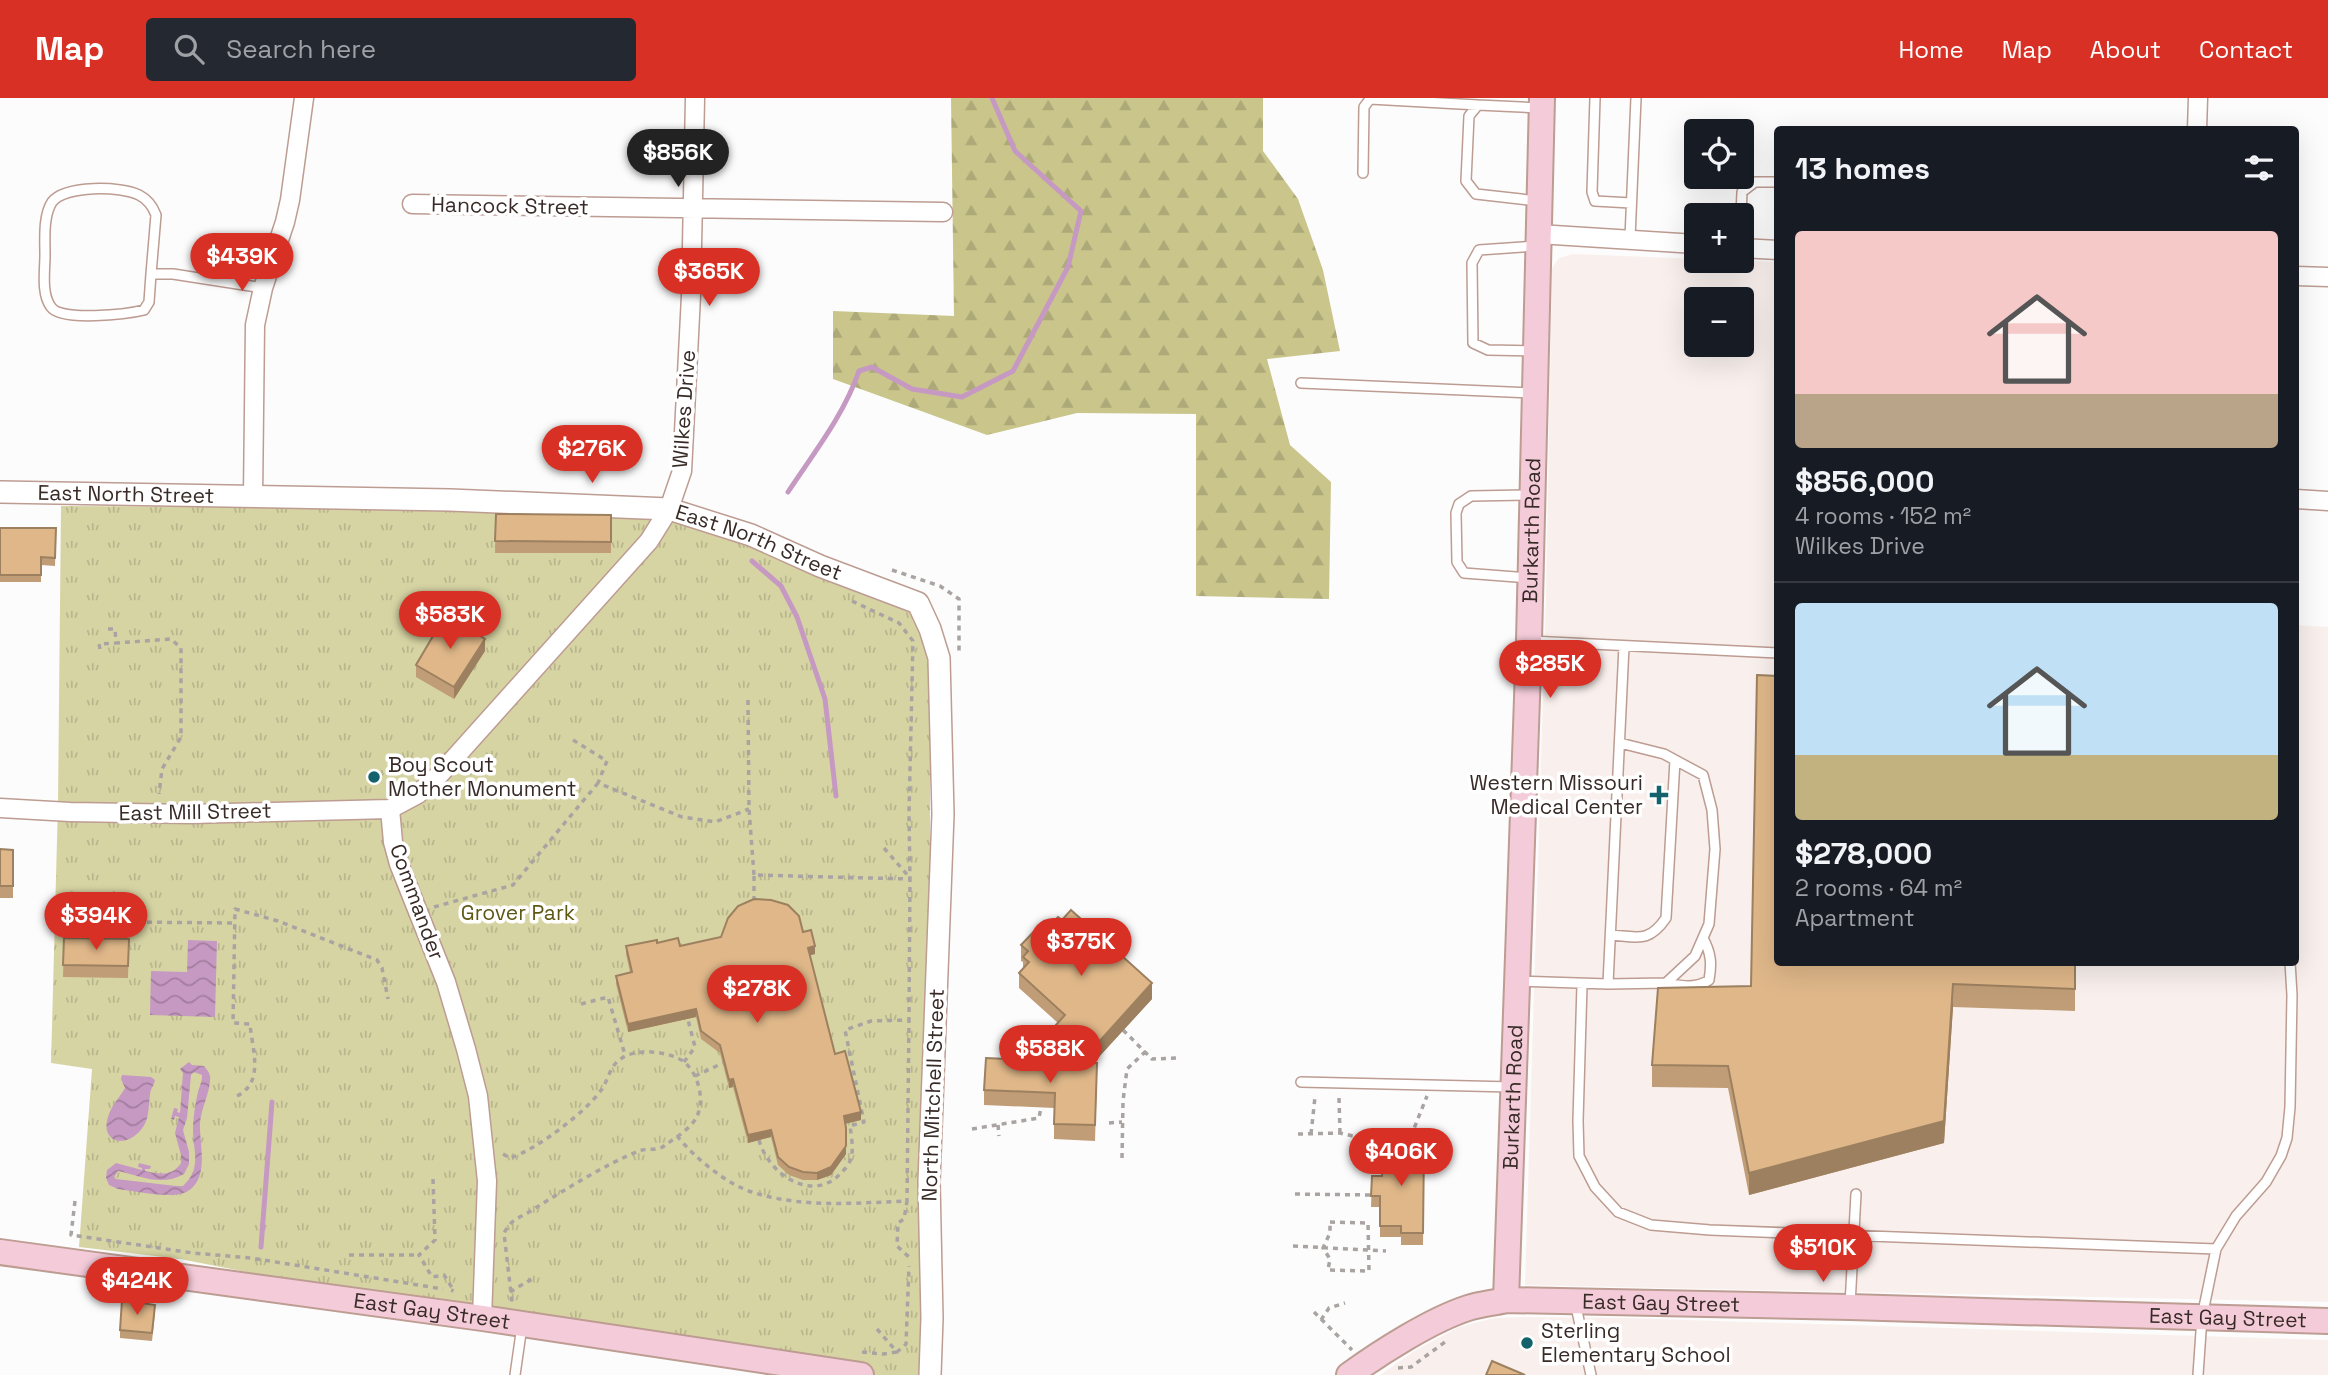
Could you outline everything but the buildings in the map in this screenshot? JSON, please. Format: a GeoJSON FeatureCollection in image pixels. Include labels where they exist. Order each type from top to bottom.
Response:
{"type":"FeatureCollection","features":[{"type":"Feature","properties":{"kind":"main road","name":"Burkarth Road"},"geometry":{"type":"LineString","coordinates":[[1506,1300],[1529,641],[1542,103]]}},
{"type":"Feature","properties":{"kind":"main road","name":"East Gay Street"},"geometry":{"type":"LineString","coordinates":[[0,1252],[482,1318],[517,1313],[861,1375]]}},
{"type":"Feature","properties":{"kind":"main road","name":"East Gay Street"},"geometry":{"type":"LineString","coordinates":[[1357,1369],[1428,1327],[1467,1308],[1506,1300],[2328,1321]]}},
{"type":"Feature","properties":{"kind":"street"},"geometry":{"type":"LineString","coordinates":[[253,496],[255,325],[262,288],[287,211],[304,98]]}},
{"type":"Feature","properties":{"kind":"street","name":"Wilkes Drive"},"geometry":{"type":"LineString","coordinates":[[669,509],[682,471],[691,296],[695,98]]}},
{"type":"Feature","properties":{"kind":"street"},"geometry":{"type":"LineString","coordinates":[[2197,126],[2198,98]]}},
{"type":"Feature","properties":{"kind":"street","name":"Hancock Street"},"geometry":{"type":"LineString","coordinates":[[412,204],[943,212]]}},
{"type":"Feature","properties":{"kind":"street"},"geometry":{"type":"LineString","coordinates":[[1538,240],[1630,239],[1684,243]]}},
{"type":"Feature","properties":{"kind":"street"},"geometry":{"type":"LineString","coordinates":[[1754,249],[1774,250]]}},
{"type":"Feature","properties":{"kind":"street"},"geometry":{"type":"LineString","coordinates":[[2299,276],[2328,276]]}},
{"type":"Feature","properties":{"kind":"street","name":"East North Street"},"geometry":{"type":"LineString","coordinates":[[0,492],[450,500],[669,509],[751,535],[918,603],[939,658],[943,814]]}},
{"type":"Feature","properties":{"kind":"street"},"geometry":{"type":"LineString","coordinates":[[2299,499],[2328,501]]}},
{"type":"Feature","properties":{"kind":"street"},"geometry":{"type":"LineString","coordinates":[[390,809],[418,793],[441,774],[649,541],[669,509]]}},
{"type":"Feature","properties":{"kind":"street","name":"East Mill Street"},"geometry":{"type":"LineString","coordinates":[[0,808],[191,814],[390,809]]}},
{"type":"Feature","properties":{"kind":"street","name":"Commander"},"geometry":{"type":"LineString","coordinates":[[390,809],[393,842],[399,864],[446,982],[478,1096],[488,1181],[482,1318]]}},
{"type":"Feature","properties":{"kind":"street","name":"North Mitchell Street"},"geometry":{"type":"LineString","coordinates":[[930,1375],[932,1318],[929,1182],[943,814]]}},
{"type":"Feature","properties":{"kind":"lane"},"geometry":{"type":"LineString","coordinates":[[1595,98],[1592,192],[1595,201],[1631,203]]}},
{"type":"Feature","properties":{"kind":"lane"},"geometry":{"type":"LineString","coordinates":[[1630,239],[1636,98]]}},
{"type":"Feature","properties":{"kind":"lane"},"geometry":{"type":"LineString","coordinates":[[1363,173],[1364,107],[1370,99],[1478,105],[1542,103]]}},
{"type":"Feature","properties":{"kind":"lane"},"geometry":{"type":"LineString","coordinates":[[1478,105],[1469,116],[1466,181],[1476,194],[1539,201]]}},
{"type":"Feature","properties":{"kind":"lane"},"geometry":{"type":"LineString","coordinates":[[1742,203],[1742,192],[1755,182],[1774,182]]}},
{"type":"Feature","properties":{"kind":"lane"},"geometry":{"type":"LineString","coordinates":[[92,189],[140,195],[153,207],[156,215],[151,274],[149,302],[145,310],[126,315],[57,313],[50,307],[45,286],[45,234],[52,203],[60,196],[73,191],[92,189]]}},
{"type":"Feature","properties":{"kind":"lane"},"geometry":{"type":"LineString","coordinates":[[1536,351],[1488,351],[1473,343],[1472,263],[1479,250],[1538,240]]}},
{"type":"Feature","properties":{"kind":"lane"},"geometry":{"type":"LineString","coordinates":[[151,274],[173,274],[262,288]]}},
{"type":"Feature","properties":{"kind":"lane"},"geometry":{"type":"LineString","coordinates":[[1301,383],[1535,393]]}},
{"type":"Feature","properties":{"kind":"lane"},"geometry":{"type":"LineString","coordinates":[[1530,579],[1464,573],[1457,562],[1456,513],[1459,504],[1471,496],[1532,495]]}},
{"type":"Feature","properties":{"kind":"lane"},"geometry":{"type":"LineString","coordinates":[[1529,641],[1774,653]]}},
{"type":"Feature","properties":{"kind":"lane"},"geometry":{"type":"LineString","coordinates":[[1608,985],[1624,646]]}},
{"type":"Feature","properties":{"kind":"lane"},"geometry":{"type":"LineString","coordinates":[[1620,743],[1664,754],[1703,775],[1712,810],[1714,849],[1709,924],[1695,956],[1667,983]]}},
{"type":"Feature","properties":{"kind":"lane"},"geometry":{"type":"LineString","coordinates":[[1611,935],[1642,938],[1657,932],[1666,918],[1675,760]]}},
{"type":"Feature","properties":{"kind":"lane"},"geometry":{"type":"LineString","coordinates":[[1518,981],[1582,985],[1702,985],[1709,979],[1712,962],[1710,950],[1703,938]]}},
{"type":"Feature","properties":{"kind":"lane"},"geometry":{"type":"LineString","coordinates":[[2198,1375],[2202,1317],[2216,1249],[2236,1216],[2266,1182],[2281,1156],[2287,1138],[2290,1107],[2290,966]]}},
{"type":"Feature","properties":{"kind":"lane"},"geometry":{"type":"LineString","coordinates":[[1582,985],[1579,1156],[1595,1187],[1618,1212],[1651,1225],[1797,1234],[2216,1249]]}},
{"type":"Feature","properties":{"kind":"lane"},"geometry":{"type":"LineString","coordinates":[[1301,1082],[1514,1087]]}},
{"type":"Feature","properties":{"kind":"lane"},"geometry":{"type":"LineString","coordinates":[[1850,1307],[1856,1194]]}},
{"type":"Feature","properties":{"kind":"lane"},"geometry":{"type":"LineString","coordinates":[[1575,1301],[1591,1375]]}},
{"type":"Feature","properties":{"kind":"lane"},"geometry":{"type":"LineString","coordinates":[[515,1375],[517,1313]]}},
{"type":"Feature","properties":{"kind":"path"},"geometry":{"type":"LineString","coordinates":[[888,569],[940,586],[959,599],[959,657]]}},
{"type":"Feature","properties":{"kind":"path"},"geometry":{"type":"LineString","coordinates":[[849,600],[899,623],[913,641],[909,813],[907,1201],[904,1219],[898,1223],[897,1234],[897,1247],[910,1256],[906,1344],[897,1352],[877,1329]]}},
{"type":"Feature","properties":{"kind":"path"},"geometry":{"type":"LineString","coordinates":[[108,629],[115,629],[116,643]]}},
{"type":"Feature","properties":{"kind":"path"},"geometry":{"type":"LineString","coordinates":[[100,649],[99,644],[171,639],[181,648],[181,737],[162,769],[159,793]]}},
{"type":"Feature","properties":{"kind":"path"},"geometry":{"type":"LineString","coordinates":[[748,700],[749,809],[754,907]]}},
{"type":"Feature","properties":{"kind":"path"},"geometry":{"type":"LineString","coordinates":[[433,908],[513,885],[598,783],[607,761],[573,740]]}},
{"type":"Feature","properties":{"kind":"path"},"geometry":{"type":"LineString","coordinates":[[598,783],[682,817],[715,822],[749,809]]}},
{"type":"Feature","properties":{"kind":"path"},"geometry":{"type":"LineString","coordinates":[[884,848],[910,879]]}},
{"type":"Feature","properties":{"kind":"path"},"geometry":{"type":"LineString","coordinates":[[754,875],[910,879]]}},
{"type":"Feature","properties":{"kind":"path"},"geometry":{"type":"LineString","coordinates":[[88,895],[85,936],[118,937]]}},
{"type":"Feature","properties":{"kind":"path"},"geometry":{"type":"LineString","coordinates":[[119,895],[118,946],[127,946],[126,922],[234,923]]}},
{"type":"Feature","properties":{"kind":"path"},"geometry":{"type":"LineString","coordinates":[[237,1096],[246,1091],[253,1080],[255,1064],[250,1024],[233,1023],[235,909],[278,921],[377,960],[385,976],[388,999]]}},
{"type":"Feature","properties":{"kind":"path"},"geometry":{"type":"LineString","coordinates":[[581,1004],[608,998],[625,1055]]}},
{"type":"Feature","properties":{"kind":"path"},"geometry":{"type":"LineString","coordinates":[[684,1062],[695,1047],[687,1014]]}},
{"type":"Feature","properties":{"kind":"path"},"geometry":{"type":"LineString","coordinates":[[759,1140],[766,1158],[788,1180],[805,1186],[821,1185],[838,1177],[848,1166],[852,1154],[850,1126],[864,1122],[845,1030],[871,1021],[909,1020]]}},
{"type":"Feature","properties":{"kind":"path"},"geometry":{"type":"LineString","coordinates":[[1123,1030],[1152,1059],[1179,1058]]}},
{"type":"Feature","properties":{"kind":"path"},"geometry":{"type":"LineString","coordinates":[[1122,1158],[1127,1069],[1146,1051]]}},
{"type":"Feature","properties":{"kind":"path"},"geometry":{"type":"LineString","coordinates":[[499,1151],[510,1158],[522,1154],[561,1129],[601,1090],[612,1067],[625,1055],[656,1052],[670,1055],[684,1062],[695,1076],[701,1108],[696,1119],[677,1136],[661,1148],[641,1150],[593,1175],[509,1224],[504,1233],[510,1292],[517,1313]]}},
{"type":"Feature","properties":{"kind":"path"},"geometry":{"type":"LineString","coordinates":[[695,1076],[723,1063]]}},
{"type":"Feature","properties":{"kind":"path"},"geometry":{"type":"LineString","coordinates":[[1407,1146],[1428,1096]]}},
{"type":"Feature","properties":{"kind":"path"},"geometry":{"type":"LineString","coordinates":[[1311,1134],[1315,1097],[1340,1098],[1340,1133]]}},
{"type":"Feature","properties":{"kind":"path"},"geometry":{"type":"LineString","coordinates":[[972,1129],[1039,1118],[1041,1107]]}},
{"type":"Feature","properties":{"kind":"path"},"geometry":{"type":"LineString","coordinates":[[1109,1123],[1122,1122]]}},
{"type":"Feature","properties":{"kind":"path"},"geometry":{"type":"LineString","coordinates":[[998,1125],[999,1136]]}},
{"type":"Feature","properties":{"kind":"path"},"geometry":{"type":"LineString","coordinates":[[1298,1135],[1340,1133],[1394,1146],[1419,1147]]}},
{"type":"Feature","properties":{"kind":"path"},"geometry":{"type":"LineString","coordinates":[[677,1136],[690,1152],[723,1176],[754,1193],[802,1202],[907,1201]]}},
{"type":"Feature","properties":{"kind":"path"},"geometry":{"type":"LineString","coordinates":[[349,1255],[419,1255],[435,1240],[433,1180]]}},
{"type":"Feature","properties":{"kind":"path"},"geometry":{"type":"LineString","coordinates":[[1295,1194],[1371,1195]]}},
{"type":"Feature","properties":{"kind":"path"},"geometry":{"type":"LineString","coordinates":[[75,1201],[71,1235],[192,1253],[251,1258],[454,1291],[444,1275],[432,1277],[419,1255]]}},
{"type":"Feature","properties":{"kind":"path"},"geometry":{"type":"LineString","coordinates":[[1330,1222],[1368,1223],[1369,1271],[1328,1270],[1330,1259],[1324,1248],[1330,1233],[1330,1222]]}},
{"type":"Feature","properties":{"kind":"path"},"geometry":{"type":"LineString","coordinates":[[1293,1246],[1386,1251]]}},
{"type":"Feature","properties":{"kind":"path"},"geometry":{"type":"LineString","coordinates":[[510,1292],[535,1277]]}},
{"type":"Feature","properties":{"kind":"path"},"geometry":{"type":"LineString","coordinates":[[1321,1320],[1329,1308],[1345,1303]]}},
{"type":"Feature","properties":{"kind":"path"},"geometry":{"type":"LineString","coordinates":[[1314,1312],[1357,1369]]}},
{"type":"Feature","properties":{"kind":"path"},"geometry":{"type":"LineString","coordinates":[[1398,1368],[1411,1367],[1441,1347],[1451,1335]]}},
{"type":"Feature","properties":{"kind":"shaded area","name":"Western Missouri Medical Center"},"geometry":{"type":"Polygon","coordinates":[[[1573,254],[1684,258],[1684,273],[1754,273],[1754,261],[1774,262],[1774,966],[2299,966],[2299,625],[2328,627],[2328,1302],[1525,1285],[1546,597],[1552,268],[1559,258],[1573,254]]]}},
{"type":"Feature","properties":{"kind":"shaded area"},"geometry":{"type":"Polygon","coordinates":[[[1494,1318],[2328,1340],[2328,1375],[1380,1375],[1416,1350],[1459,1327],[1494,1318]]]}},
{"type":"Feature","properties":{"kind":"green space"},"geometry":{"type":"Polygon","coordinates":[[[951,98],[1263,98],[1263,151],[1298,199],[1323,270],[1340,351],[1267,359],[1290,445],[1331,482],[1329,599],[1196,596],[1196,414],[1077,413],[987,435],[833,379],[833,311],[954,316],[951,98]]]}},
{"type":"Feature","properties":{"kind":"green space","name":"Grover Park"},"geometry":{"type":"Polygon","coordinates":[[[61,506],[669,509],[918,603],[930,629],[930,1375],[861,1375],[482,1318],[180,1259],[79,1247],[92,1069],[51,1063],[58,803],[61,506]]]}},
{"type":"Feature","properties":{"kind":"water"},"geometry":{"type":"Polygon","coordinates":[[[188,940],[217,941],[215,1017],[150,1015],[151,971],[187,972],[188,940]]]}},
{"type":"Feature","properties":{"kind":"water"},"geometry":{"type":"Polygon","coordinates":[[[189,1062],[192,1065],[204,1066],[210,1076],[200,1123],[201,1169],[195,1185],[182,1194],[165,1195],[118,1189],[109,1185],[107,1170],[116,1163],[142,1170],[138,1167],[139,1163],[151,1166],[145,1171],[160,1173],[174,1171],[181,1163],[175,1133],[179,1117],[171,1119],[174,1108],[180,1113],[183,1073],[180,1069],[189,1062]],[[194,1072],[191,1075],[187,1118],[183,1130],[189,1164],[184,1174],[168,1180],[159,1180],[118,1171],[114,1177],[116,1179],[183,1186],[194,1167],[193,1122],[202,1075],[194,1072]]]}},
{"type":"Feature","properties":{"kind":"water"},"geometry":{"type":"Polygon","coordinates":[[[122,1075],[151,1077],[155,1080],[143,1127],[134,1137],[121,1141],[110,1137],[106,1125],[111,1109],[125,1088],[122,1075]]]}},
{"type":"Feature","properties":{"kind":"waterway"},"geometry":{"type":"LineString","coordinates":[[788,492],[837,419],[859,371],[872,367],[912,389],[962,397],[1013,371],[1068,267],[1081,211],[1015,151],[992,98]]}},
{"type":"Feature","properties":{"kind":"waterway"},"geometry":{"type":"LineString","coordinates":[[752,561],[781,586],[797,617],[825,699],[836,796]]}},
{"type":"Feature","properties":{"kind":"waterway"},"geometry":{"type":"LineString","coordinates":[[261,1247],[272,1102]]}},
{"type":"Feature","properties":{"kind":"place","name":"Boy Scout Mother Monument"},"geometry":{"type":"Point","coordinates":[374,777]}},
{"type":"Feature","properties":{"kind":"place","name":"Western Missouri Medical Center"},"geometry":{"type":"Point","coordinates":[1659,795]}},
{"type":"Feature","properties":{"kind":"place","name":"Sterling Elementary School"},"geometry":{"type":"Point","coordinates":[1527,1343]}}]}
